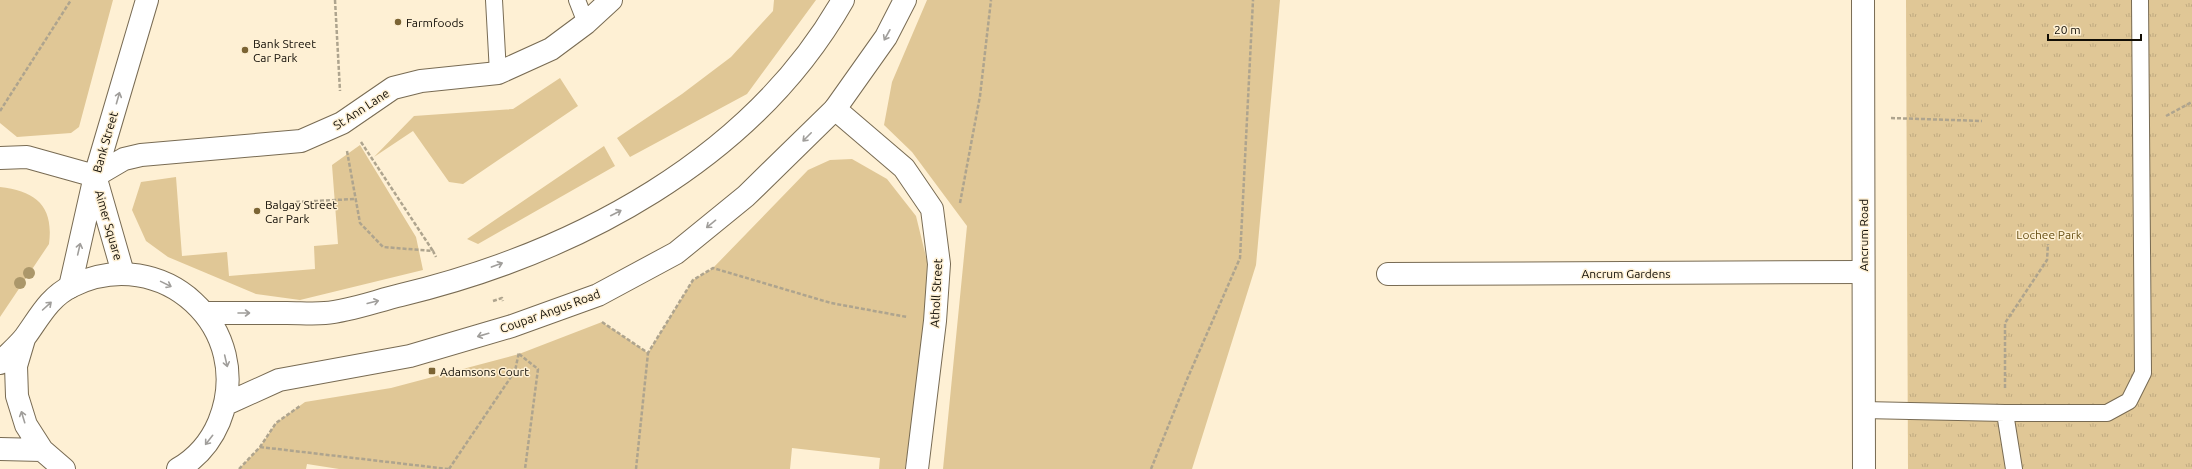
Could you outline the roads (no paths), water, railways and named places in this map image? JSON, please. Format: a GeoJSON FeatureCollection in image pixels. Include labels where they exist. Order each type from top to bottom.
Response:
{"type":"FeatureCollection","features":[{"type":"Feature","properties":{"kind":"street","name":"Bank Street"},"geometry":{"type":"LineString","coordinates":[[70,287],[95,176],[148,0]]}},
{"type":"Feature","properties":{"kind":"street","name":"St Ann Lane"},"geometry":{"type":"LineString","coordinates":[[95,176],[124,159],[135,156],[301,141],[342,123],[392,88],[421,81],[498,73],[551,49],[586,23],[611,0]]}},
{"type":"Feature","properties":{"kind":"street"},"geometry":{"type":"LineString","coordinates":[[205,313],[326,313],[447,284],[550,246],[620,211],[678,176],[731,135],[790,76],[832,19],[843,0]]}},
{"type":"Feature","properties":{"kind":"street","name":"Coupar Angus Road"},"geometry":{"type":"LineString","coordinates":[[226,404],[279,380],[410,356],[512,326],[598,295],[676,253],[746,196],[835,109],[886,37],[904,0]]}},
{"type":"Feature","properties":{"kind":"street","name":"Ancrum Road"},"geometry":{"type":"LineString","coordinates":[[1863,0],[1864,469]]}},
{"type":"Feature","properties":{"kind":"street","name":"Atholl Street"},"geometry":{"type":"LineString","coordinates":[[835,109],[904,168],[932,209],[939,264],[935,322],[917,469]]}},
{"type":"Feature","properties":{"kind":"street"},"geometry":{"type":"LineString","coordinates":[[0,158],[27,157],[95,176]]}},
{"type":"Feature","properties":{"kind":"street","name":"Aimer Square"},"geometry":{"type":"LineString","coordinates":[[95,176],[123,273]]}},
{"type":"Feature","properties":{"kind":"street","name":"Ancrum Gardens"},"geometry":{"type":"LineString","coordinates":[[1388,274],[1863,272]]}},
{"type":"Feature","properties":{"kind":"street"},"geometry":{"type":"LineString","coordinates":[[0,363],[25,337],[43,308],[70,287],[96,277],[123,273],[154,278],[182,292],[205,313],[222,341],[229,372],[226,404],[212,437],[185,467]]}},
{"type":"Feature","properties":{"kind":"street"},"geometry":{"type":"LineString","coordinates":[[25,337],[16,366],[17,396],[26,425],[42,450],[64,469]]}},
{"type":"Feature","properties":{"kind":"street"},"geometry":{"type":"LineString","coordinates":[[0,449],[42,450]]}},
{"type":"Feature","properties":{"kind":"lane"},"geometry":{"type":"LineString","coordinates":[[494,0],[498,73]]}},
{"type":"Feature","properties":{"kind":"lane"},"geometry":{"type":"LineString","coordinates":[[577,0],[586,23]]}},
{"type":"Feature","properties":{"kind":"lane"},"geometry":{"type":"LineString","coordinates":[[1863,410],[2107,413],[2129,401],[2142,373],[2140,0]]}},
{"type":"Feature","properties":{"kind":"lane"},"geometry":{"type":"LineString","coordinates":[[2005,412],[2014,469]]}},
{"type":"Feature","properties":{"kind":"place","name":"Farmfoods"},"geometry":{"type":"Point","coordinates":[398,22]}},
{"type":"Feature","properties":{"kind":"place","name":"Bank Street Car Park"},"geometry":{"type":"Point","coordinates":[245,50]}},
{"type":"Feature","properties":{"kind":"place","name":"Balgay Street Car Park"},"geometry":{"type":"Point","coordinates":[257,211]}},
{"type":"Feature","properties":{"kind":"place","name":"Adamsons Court"},"geometry":{"type":"Point","coordinates":[432,371]}},
{"type":"Feature","properties":{"kind":"park label","name":"Lochee Park"},"geometry":{"type":"Point","coordinates":[2049,234]}}]}
